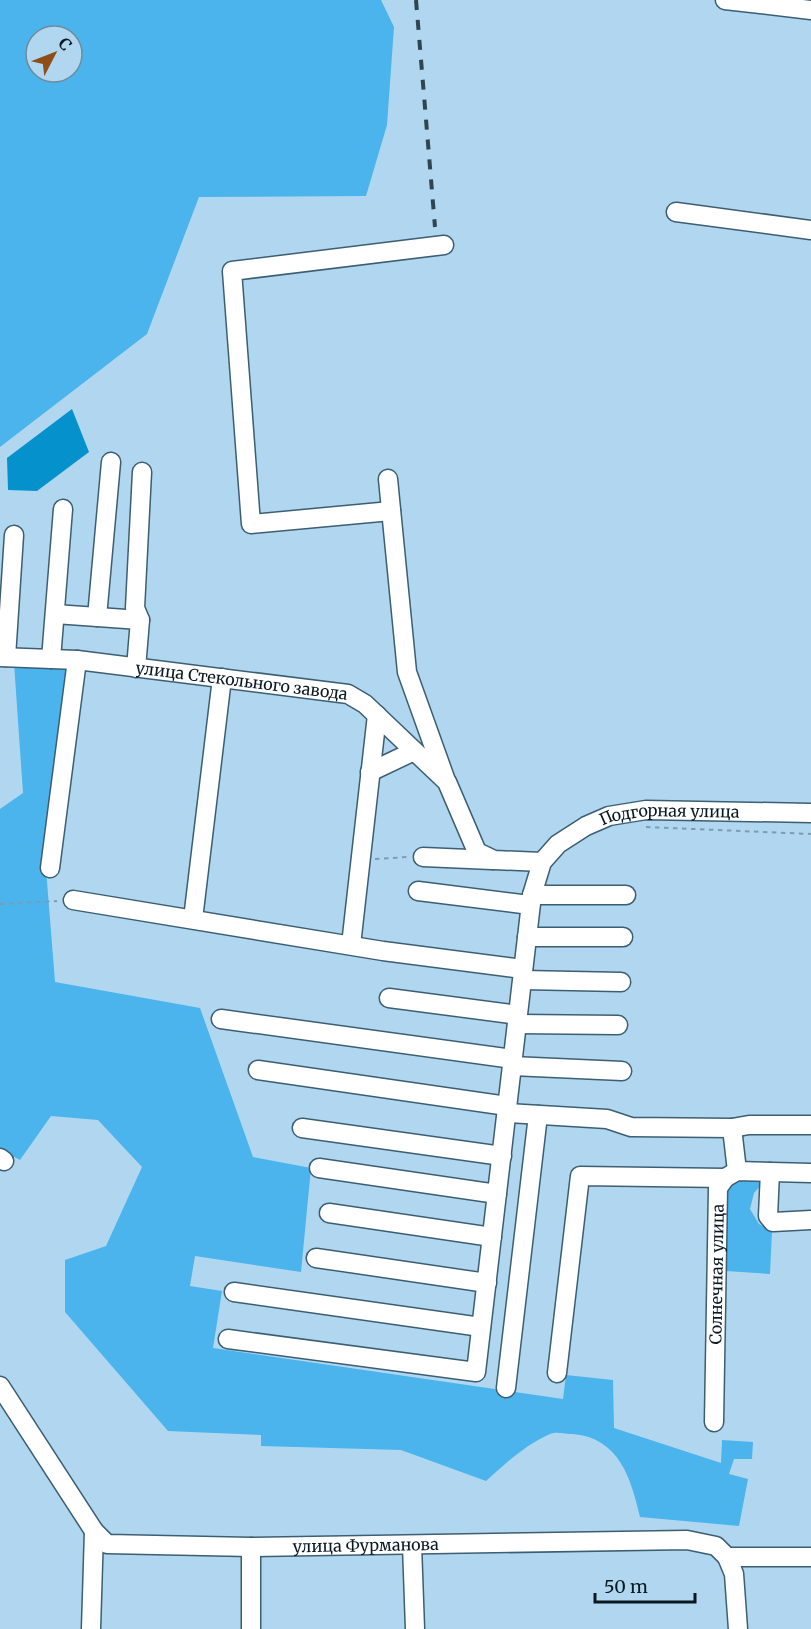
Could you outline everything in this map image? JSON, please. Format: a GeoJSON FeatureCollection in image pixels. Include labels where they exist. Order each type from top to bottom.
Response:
{"type":"FeatureCollection","features":[{"type":"Feature","properties":{"kind":"street"},"geometry":{"type":"LineString","coordinates":[[724,0],[811,10]]}},
{"type":"Feature","properties":{"kind":"street"},"geometry":{"type":"LineString","coordinates":[[676,212],[811,230]]}},
{"type":"Feature","properties":{"kind":"street"},"geometry":{"type":"LineString","coordinates":[[391,511],[251,524],[232,271],[444,245]]}},
{"type":"Feature","properties":{"kind":"street"},"geometry":{"type":"LineString","coordinates":[[97,618],[111,462]]}},
{"type":"Feature","properties":{"kind":"street"},"geometry":{"type":"LineString","coordinates":[[136,668],[140,620],[135,608],[142,472]]}},
{"type":"Feature","properties":{"kind":"street"},"geometry":{"type":"LineString","coordinates":[[388,479],[407,672],[447,782]]}},
{"type":"Feature","properties":{"kind":"street"},"geometry":{"type":"LineString","coordinates":[[51,659],[63,509]]}},
{"type":"Feature","properties":{"kind":"street"},"geometry":{"type":"LineString","coordinates":[[3,657],[14,535]]}},
{"type":"Feature","properties":{"kind":"street"},"geometry":{"type":"LineString","coordinates":[[55,615],[140,620]]}},
{"type":"Feature","properties":{"kind":"street","name":"улица Стекольного завода"},"geometry":{"type":"LineString","coordinates":[[3,657],[77,660],[348,694],[377,715],[447,782],[477,852],[494,860]]}},
{"type":"Feature","properties":{"kind":"street"},"geometry":{"type":"LineString","coordinates":[[50,868],[77,660]]}},
{"type":"Feature","properties":{"kind":"street"},"geometry":{"type":"LineString","coordinates":[[193,919],[222,678]]}},
{"type":"Feature","properties":{"kind":"street"},"geometry":{"type":"LineString","coordinates":[[351,945],[377,715]]}},
{"type":"Feature","properties":{"kind":"street"},"geometry":{"type":"LineString","coordinates":[[370,772],[414,751]]}},
{"type":"Feature","properties":{"kind":"street","name":"Подгорная улица"},"geometry":{"type":"LineString","coordinates":[[542,862],[558,844],[585,826],[626,812],[811,813]]}},
{"type":"Feature","properties":{"kind":"street"},"geometry":{"type":"LineString","coordinates":[[228,1339],[476,1372],[531,900],[542,862],[423,857]]}},
{"type":"Feature","properties":{"kind":"street"},"geometry":{"type":"LineString","coordinates":[[418,891],[531,900],[626,895]]}},
{"type":"Feature","properties":{"kind":"street"},"geometry":{"type":"LineString","coordinates":[[73,900],[523,974],[621,982]]}},
{"type":"Feature","properties":{"kind":"street"},"geometry":{"type":"LineString","coordinates":[[527,937],[623,938]]}},
{"type":"Feature","properties":{"kind":"street"},"geometry":{"type":"LineString","coordinates":[[389,998],[518,1019],[618,1025]]}},
{"type":"Feature","properties":{"kind":"street"},"geometry":{"type":"LineString","coordinates":[[221,1019],[513,1063],[621,1071]]}},
{"type":"Feature","properties":{"kind":"street"},"geometry":{"type":"LineString","coordinates":[[258,1070],[538,1114],[607,1119],[631,1127],[732,1128],[749,1125],[811,1125]]}},
{"type":"Feature","properties":{"kind":"street"},"geometry":{"type":"LineString","coordinates":[[506,1388],[538,1114]]}},
{"type":"Feature","properties":{"kind":"street"},"geometry":{"type":"LineString","coordinates":[[302,1128],[502,1156]]}},
{"type":"Feature","properties":{"kind":"street"},"geometry":{"type":"LineString","coordinates":[[731,1174],[732,1128]]}},
{"type":"Feature","properties":{"kind":"street"},"geometry":{"type":"LineString","coordinates":[[319,1168],[496,1202],[526,1215]]}},
{"type":"Feature","properties":{"kind":"street"},"geometry":{"type":"LineString","coordinates":[[770,1172],[768,1216],[773,1222],[811,1220]]}},
{"type":"Feature","properties":{"kind":"street"},"geometry":{"type":"LineString","coordinates":[[557,1373],[580,1176],[811,1173]]}},
{"type":"Feature","properties":{"kind":"street","name":"Солнечная улица"},"geometry":{"type":"LineString","coordinates":[[714,1422],[718,1188],[731,1174]]}},
{"type":"Feature","properties":{"kind":"street"},"geometry":{"type":"LineString","coordinates":[[329,1214],[492,1236]]}},
{"type":"Feature","properties":{"kind":"street"},"geometry":{"type":"LineString","coordinates":[[316,1258],[487,1283]]}},
{"type":"Feature","properties":{"kind":"street"},"geometry":{"type":"LineString","coordinates":[[234,1292],[482,1327]]}},
{"type":"Feature","properties":{"kind":"street","name":"улица Фурманова"},"geometry":{"type":"LineString","coordinates":[[0,1386],[94,1531],[107,1544],[251,1547],[687,1540],[716,1546],[727,1557],[811,1557]]}},
{"type":"Feature","properties":{"kind":"street"},"geometry":{"type":"LineString","coordinates":[[91,1629],[94,1531]]}},
{"type":"Feature","properties":{"kind":"street"},"geometry":{"type":"LineString","coordinates":[[412,1545],[415,1629]]}},
{"type":"Feature","properties":{"kind":"street"},"geometry":{"type":"LineString","coordinates":[[251,1547],[251,1629]]}},
{"type":"Feature","properties":{"kind":"street"},"geometry":{"type":"LineString","coordinates":[[727,1557],[734,1574],[738,1629]]}},
{"type":"Feature","properties":{"kind":"path"},"geometry":{"type":"LineString","coordinates":[[644,827],[811,834]]}},
{"type":"Feature","properties":{"kind":"path"},"geometry":{"type":"LineString","coordinates":[[360,866],[381,857],[423,857]]}},
{"type":"Feature","properties":{"kind":"path"},"geometry":{"type":"LineString","coordinates":[[0,904],[73,900]]}},
{"type":"Feature","properties":{"kind":"shaded area"},"geometry":{"type":"Polygon","coordinates":[[[0,0],[381,0],[394,27],[387,125],[366,196],[199,197],[147,334],[0,447],[0,0]]]}},
{"type":"Feature","properties":{"kind":"shaded area"},"geometry":{"type":"Polygon","coordinates":[[[72,409],[89,452],[37,491],[8,490],[7,458],[72,409]]]}},
{"type":"Feature","properties":{"kind":"shaded area"},"geometry":{"type":"Polygon","coordinates":[[[14,663],[69,665],[46,869],[55,982],[200,1008],[253,1157],[311,1168],[301,1272],[195,1256],[190,1286],[222,1291],[213,1348],[563,1399],[566,1375],[613,1380],[614,1428],[721,1463],[722,1440],[753,1442],[752,1459],[734,1459],[729,1474],[748,1479],[739,1526],[640,1517],[627,1475],[612,1452],[602,1443],[589,1437],[573,1434],[555,1433],[541,1438],[516,1455],[486,1481],[401,1450],[261,1446],[261,1435],[168,1431],[65,1312],[65,1260],[106,1246],[142,1167],[98,1120],[51,1116],[20,1160],[0,1149],[0,809],[23,793],[14,663]]]}},
{"type":"Feature","properties":{"kind":"shaded area"},"geometry":{"type":"Polygon","coordinates":[[[760,1177],[762,1184],[754,1193],[750,1209],[759,1224],[772,1231],[770,1274],[726,1271],[727,1193],[734,1184],[741,1180],[760,1177]]]}},
{"type":"Feature","properties":{"kind":"railway"},"geometry":{"type":"LineString","coordinates":[[416,0],[435,227]]}}]}
